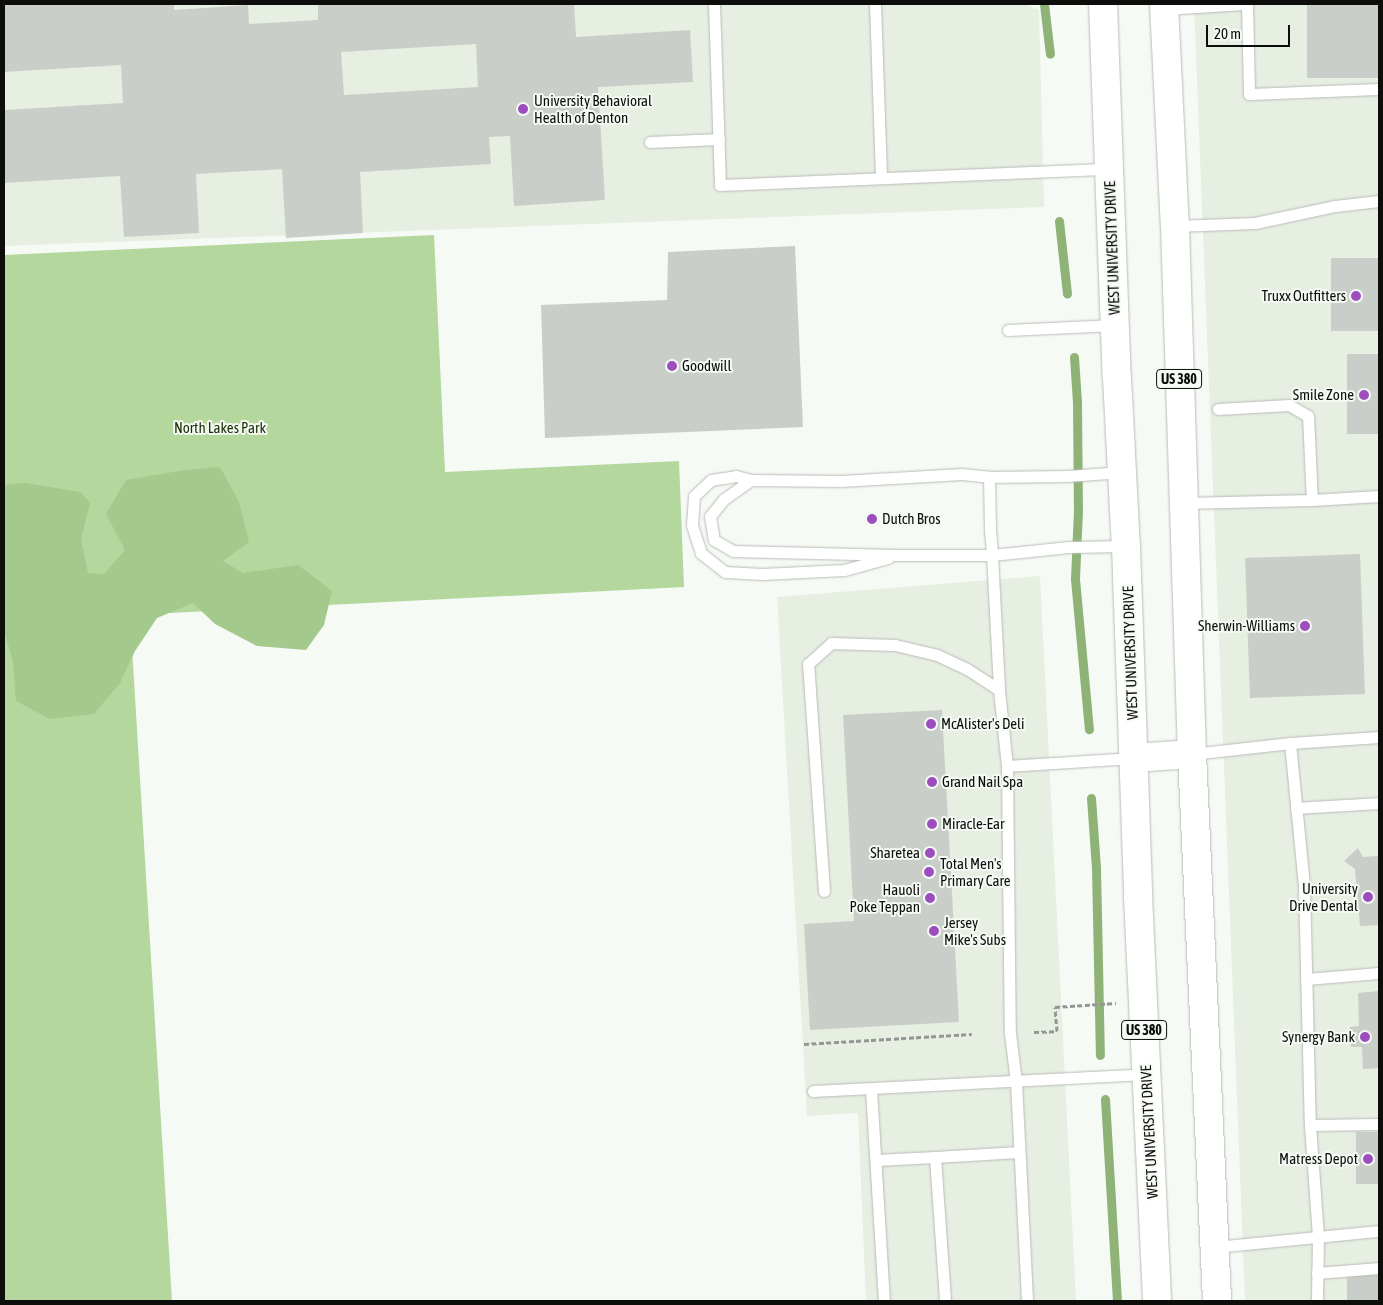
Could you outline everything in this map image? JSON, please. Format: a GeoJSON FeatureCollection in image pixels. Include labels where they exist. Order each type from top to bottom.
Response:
{"type":"FeatureCollection","features":[{"type":"Feature","properties":{"kind":"main road","name":"WEST UNIVERSITY DRIVE"},"geometry":{"type":"LineString","coordinates":[[1103,4],[1146,1074],[1157,1301]]}},
{"type":"Feature","properties":{"kind":"main road","name":"US 380"},"geometry":{"type":"LineString","coordinates":[[1164,6],[1175,226],[1192,754],[1217,1301]]}},
{"type":"Feature","properties":{"kind":"main road"},"geometry":{"type":"LineString","coordinates":[[1133,758],[1192,754]]}},
{"type":"Feature","properties":{"kind":"lane"},"geometry":{"type":"LineString","coordinates":[[714,4],[720,185],[1109,169]]}},
{"type":"Feature","properties":{"kind":"lane"},"geometry":{"type":"LineString","coordinates":[[875,4],[881,178]]}},
{"type":"Feature","properties":{"kind":"lane"},"geometry":{"type":"LineString","coordinates":[[1164,6],[1245,4],[1249,94],[1379,88]]}},
{"type":"Feature","properties":{"kind":"lane"},"geometry":{"type":"LineString","coordinates":[[650,142],[719,139]]}},
{"type":"Feature","properties":{"kind":"lane"},"geometry":{"type":"LineString","coordinates":[[1175,226],[1256,223],[1335,206],[1379,201]]}},
{"type":"Feature","properties":{"kind":"lane"},"geometry":{"type":"LineString","coordinates":[[1008,330],[1115,325]]}},
{"type":"Feature","properties":{"kind":"lane"},"geometry":{"type":"LineString","coordinates":[[1218,409],[1289,405],[1308,416],[1312,500]]}},
{"type":"Feature","properties":{"kind":"lane"},"geometry":{"type":"LineString","coordinates":[[897,555],[844,570],[762,574],[725,572],[701,553],[692,525],[694,496],[712,480],[736,476],[751,480],[840,481],[962,474],[990,477],[1066,476],[1122,472]]}},
{"type":"Feature","properties":{"kind":"lane"},"geometry":{"type":"LineString","coordinates":[[990,477],[999,690],[1007,766],[1010,1033],[1016,1082],[1027,1301]]}},
{"type":"Feature","properties":{"kind":"lane"},"geometry":{"type":"LineString","coordinates":[[751,480],[724,499],[710,516],[714,540],[733,551],[897,555],[992,554],[1069,547],[1126,546]]}},
{"type":"Feature","properties":{"kind":"lane"},"geometry":{"type":"LineString","coordinates":[[1183,503],[1312,500],[1379,496]]}},
{"type":"Feature","properties":{"kind":"lane"},"geometry":{"type":"LineString","coordinates":[[824,891],[808,664],[830,643],[895,645],[937,655],[967,668],[999,690]]}},
{"type":"Feature","properties":{"kind":"lane"},"geometry":{"type":"LineString","coordinates":[[1192,754],[1379,737]]}},
{"type":"Feature","properties":{"kind":"lane"},"geometry":{"type":"LineString","coordinates":[[1290,744],[1304,886],[1310,1124],[1318,1237],[1317,1301]]}},
{"type":"Feature","properties":{"kind":"lane"},"geometry":{"type":"LineString","coordinates":[[1007,766],[1133,758]]}},
{"type":"Feature","properties":{"kind":"lane"},"geometry":{"type":"LineString","coordinates":[[1296,808],[1379,803]]}},
{"type":"Feature","properties":{"kind":"lane"},"geometry":{"type":"LineString","coordinates":[[1306,979],[1379,973]]}},
{"type":"Feature","properties":{"kind":"lane"},"geometry":{"type":"LineString","coordinates":[[813,1091],[1146,1074]]}},
{"type":"Feature","properties":{"kind":"lane"},"geometry":{"type":"LineString","coordinates":[[872,1089],[884,1301]]}},
{"type":"Feature","properties":{"kind":"lane"},"geometry":{"type":"LineString","coordinates":[[1310,1124],[1379,1124]]}},
{"type":"Feature","properties":{"kind":"lane"},"geometry":{"type":"LineString","coordinates":[[876,1160],[1019,1152]]}},
{"type":"Feature","properties":{"kind":"lane"},"geometry":{"type":"LineString","coordinates":[[935,1157],[945,1301]]}},
{"type":"Feature","properties":{"kind":"lane"},"geometry":{"type":"LineString","coordinates":[[1215,1247],[1379,1231]]}},
{"type":"Feature","properties":{"kind":"lane"},"geometry":{"type":"LineString","coordinates":[[1317,1273],[1379,1268]]}},
{"type":"Feature","properties":{"kind":"path"},"geometry":{"type":"LineString","coordinates":[[1034,1032],[1057,1031],[1055,1007],[1121,1003]]}},
{"type":"Feature","properties":{"kind":"path"},"geometry":{"type":"LineString","coordinates":[[804,1044],[972,1034]]}},
{"type":"Feature","properties":{"kind":"shaded area","name":"University Behavioral Health of Denton"},"geometry":{"type":"Polygon","coordinates":[[[4,4],[1025,4],[1039,10],[1044,207],[4,246],[4,4]]]}},
{"type":"Feature","properties":{"kind":"shaded area"},"geometry":{"type":"Polygon","coordinates":[[[1194,4],[1379,4],[1379,1301],[1245,1301],[1194,4]]]}},
{"type":"Feature","properties":{"kind":"shaded area"},"geometry":{"type":"Polygon","coordinates":[[[1040,576],[1076,1301],[866,1301],[858,1113],[807,1116],[777,597],[1040,576]]]}},
{"type":"Feature","properties":{"kind":"green space","name":"North Lakes Park"},"geometry":{"type":"Polygon","coordinates":[[[434,235],[445,472],[679,461],[684,587],[130,615],[172,1301],[4,1301],[4,255],[434,235]]]}},
{"type":"Feature","properties":{"kind":"green space"},"geometry":{"type":"Polygon","coordinates":[[[220,467],[239,502],[249,542],[223,561],[243,573],[298,565],[332,591],[324,625],[306,650],[257,646],[215,624],[193,603],[157,618],[135,651],[120,683],[94,714],[50,719],[16,701],[13,662],[4,630],[4,485],[25,483],[81,492],[90,503],[81,539],[88,573],[104,574],[125,550],[106,514],[126,480],[185,470],[220,467]]]}},
{"type":"Feature","properties":{"kind":"building"},"geometry":{"type":"Polygon","coordinates":[[[174,4],[174,10],[248,5],[249,24],[318,20],[318,4],[574,4],[576,37],[690,30],[693,82],[598,87],[605,200],[514,206],[510,136],[489,137],[491,164],[360,172],[363,233],[286,238],[282,169],[196,174],[199,233],[124,237],[120,176],[4,183],[4,110],[123,103],[121,65],[4,72],[4,5],[174,4]],[[476,44],[341,52],[344,95],[478,87],[476,44]]]}},
{"type":"Feature","properties":{"kind":"building"},"geometry":{"type":"Polygon","coordinates":[[[1307,4],[1379,4],[1379,78],[1307,78],[1307,4]]]}},
{"type":"Feature","properties":{"kind":"building","name":"Goodwill"},"geometry":{"type":"Polygon","coordinates":[[[795,246],[803,427],[545,438],[541,305],[667,300],[668,252],[795,246]]]}},
{"type":"Feature","properties":{"kind":"building","name":"Truxx Outfitters"},"geometry":{"type":"Polygon","coordinates":[[[1331,258],[1379,258],[1379,331],[1331,331],[1331,258]]]}},
{"type":"Feature","properties":{"kind":"building","name":"Smile Zone"},"geometry":{"type":"Polygon","coordinates":[[[1347,354],[1379,354],[1379,434],[1347,434],[1347,354]]]}},
{"type":"Feature","properties":{"kind":"building","name":"Sherwin-Williams"},"geometry":{"type":"Polygon","coordinates":[[[1360,554],[1365,694],[1250,698],[1245,558],[1360,554]]]}},
{"type":"Feature","properties":{"kind":"building"},"geometry":{"type":"Polygon","coordinates":[[[942,710],[959,1022],[810,1030],[804,924],[854,921],[843,715],[942,710]]]}},
{"type":"Feature","properties":{"kind":"building","name":"University Drive Dental"},"geometry":{"type":"Polygon","coordinates":[[[1358,848],[1363,857],[1379,856],[1379,925],[1360,926],[1355,869],[1344,861],[1358,848]]]}},
{"type":"Feature","properties":{"kind":"building","name":"Synergy Bank"},"geometry":{"type":"Polygon","coordinates":[[[1379,991],[1379,1068],[1363,1069],[1362,1047],[1351,1047],[1350,1027],[1359,1026],[1358,993],[1379,991]]]}},
{"type":"Feature","properties":{"kind":"building","name":"Matress Depot"},"geometry":{"type":"Polygon","coordinates":[[[1356,1132],[1379,1132],[1379,1184],[1356,1184],[1356,1132]]]}},
{"type":"Feature","properties":{"kind":"building"},"geometry":{"type":"Polygon","coordinates":[[[1347,1275],[1379,1275],[1379,1301],[1347,1301],[1347,1275]]]}},
{"type":"Feature","properties":{"kind":"waterway"},"geometry":{"type":"LineString","coordinates":[[1044,4],[1050,54]]}},
{"type":"Feature","properties":{"kind":"waterway"},"geometry":{"type":"LineString","coordinates":[[1059,221],[1067,294]]}},
{"type":"Feature","properties":{"kind":"waterway"},"geometry":{"type":"LineString","coordinates":[[1074,357],[1077,402],[1078,510],[1075,579],[1089,729]]}},
{"type":"Feature","properties":{"kind":"waterway"},"geometry":{"type":"LineString","coordinates":[[1091,798],[1096,868],[1100,1055]]}},
{"type":"Feature","properties":{"kind":"waterway"},"geometry":{"type":"LineString","coordinates":[[1105,1099],[1117,1301]]}},
{"type":"Feature","properties":{"kind":"place","name":"University Behavioral Health of Denton"},"geometry":{"type":"Point","coordinates":[523,109]}},
{"type":"Feature","properties":{"kind":"place","name":"Truxx Outfitters"},"geometry":{"type":"Point","coordinates":[1356,296]}},
{"type":"Feature","properties":{"kind":"place","name":"Goodwill"},"geometry":{"type":"Point","coordinates":[672,366]}},
{"type":"Feature","properties":{"kind":"place","name":"Smile Zone"},"geometry":{"type":"Point","coordinates":[1364,395]}},
{"type":"Feature","properties":{"kind":"place","name":"Dutch Bros"},"geometry":{"type":"Point","coordinates":[872,519]}},
{"type":"Feature","properties":{"kind":"place","name":"Sherwin-Williams"},"geometry":{"type":"Point","coordinates":[1305,626]}},
{"type":"Feature","properties":{"kind":"place","name":"McAlister's Deli"},"geometry":{"type":"Point","coordinates":[931,724]}},
{"type":"Feature","properties":{"kind":"place","name":"Grand Nail Spa"},"geometry":{"type":"Point","coordinates":[932,782]}},
{"type":"Feature","properties":{"kind":"place","name":"Miracle-Ear"},"geometry":{"type":"Point","coordinates":[932,824]}},
{"type":"Feature","properties":{"kind":"place","name":"Sharetea"},"geometry":{"type":"Point","coordinates":[930,853]}},
{"type":"Feature","properties":{"kind":"place","name":"Total Men's Primary Care"},"geometry":{"type":"Point","coordinates":[929,872]}},
{"type":"Feature","properties":{"kind":"place","name":"University Drive Dental"},"geometry":{"type":"Point","coordinates":[1368,897]}},
{"type":"Feature","properties":{"kind":"place","name":"Hauoli Poke Teppan"},"geometry":{"type":"Point","coordinates":[930,898]}},
{"type":"Feature","properties":{"kind":"place","name":"Jersey Mike's Subs"},"geometry":{"type":"Point","coordinates":[934,931]}},
{"type":"Feature","properties":{"kind":"place","name":"Synergy Bank"},"geometry":{"type":"Point","coordinates":[1365,1037]}},
{"type":"Feature","properties":{"kind":"place","name":"Matress Depot"},"geometry":{"type":"Point","coordinates":[1368,1159]}}]}
